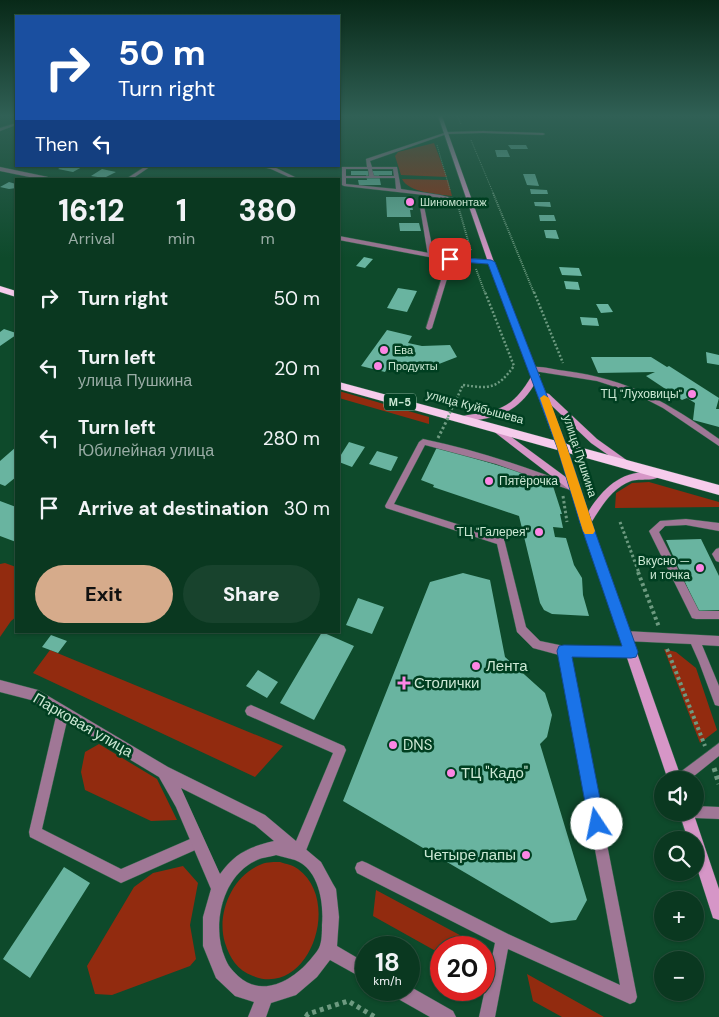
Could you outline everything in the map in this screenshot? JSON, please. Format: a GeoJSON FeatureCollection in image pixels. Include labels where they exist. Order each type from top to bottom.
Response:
{"type":"FeatureCollection","features":[{"type":"Feature","properties":{"kind":"highway"},"geometry":{"type":"LineString","coordinates":[[0,289],[15,294]]}},
{"type":"Feature","properties":{"kind":"highway","name":"улица Куйбышева"},"geometry":{"type":"LineString","coordinates":[[340,385],[719,490]]}},
{"type":"Feature","properties":{"kind":"main road","name":"улица Пушкина"},"geometry":{"type":"LineString","coordinates":[[457,163],[491,262],[535,372],[562,447],[586,523],[672,771]]}},
{"type":"Feature","properties":{"kind":"main road"},"geometry":{"type":"LineString","coordinates":[[461,419],[491,415],[516,405],[525,394],[535,372]]}},
{"type":"Feature","properties":{"kind":"main road"},"geometry":{"type":"LineString","coordinates":[[542,391],[561,412],[594,441],[627,464]]}},
{"type":"Feature","properties":{"kind":"main road"},"geometry":{"type":"LineString","coordinates":[[492,427],[575,489]]}},
{"type":"Feature","properties":{"kind":"main road"},"geometry":{"type":"LineString","coordinates":[[586,523],[610,488],[642,474],[663,475]]}},
{"type":"Feature","properties":{"kind":"main road"},"geometry":{"type":"LineString","coordinates":[[689,821],[719,912]]}},
{"type":"Feature","properties":{"kind":"street"},"geometry":{"type":"LineString","coordinates":[[0,169],[43,178]]}},
{"type":"Feature","properties":{"kind":"street"},"geometry":{"type":"LineString","coordinates":[[340,238],[450,259],[491,262]]}},
{"type":"Feature","properties":{"kind":"street","name":"Парковая улица"},"geometry":{"type":"LineString","coordinates":[[0,686],[34,694],[163,772],[260,820],[298,853]]}},
{"type":"Feature","properties":{"kind":"street","name":"Парковая улица"},"geometry":{"type":"LineString","coordinates":[[163,772],[181,802],[219,890]]}},
{"type":"Feature","properties":{"kind":"street"},"geometry":{"type":"LineString","coordinates":[[276,848],[298,853],[316,867],[328,889],[332,917],[328,950],[311,971],[290,990],[264,996],[240,990],[222,972],[211,946],[210,917],[219,890],[234,868],[254,853],[276,848]]}},
{"type":"Feature","properties":{"kind":"street"},"geometry":{"type":"LineString","coordinates":[[328,950],[355,966]]}},
{"type":"Feature","properties":{"kind":"street"},"geometry":{"type":"LineString","coordinates":[[257,1017],[264,996]]}},
{"type":"Feature","properties":{"kind":"street"},"geometry":{"type":"LineString","coordinates":[[418,1001],[446,1017]]}},
{"type":"Feature","properties":{"kind":"lane"},"geometry":{"type":"LineString","coordinates":[[369,163],[372,177]]}},
{"type":"Feature","properties":{"kind":"lane"},"geometry":{"type":"LineString","coordinates":[[130,178],[146,167]]}},
{"type":"Feature","properties":{"kind":"lane"},"geometry":{"type":"LineString","coordinates":[[266,167],[295,178]]}},
{"type":"Feature","properties":{"kind":"lane"},"geometry":{"type":"LineString","coordinates":[[399,190],[395,168],[344,168],[344,185],[399,190],[471,204]]}},
{"type":"Feature","properties":{"kind":"lane"},"geometry":{"type":"LineString","coordinates":[[353,168],[353,177]]}},
{"type":"Feature","properties":{"kind":"lane"},"geometry":{"type":"LineString","coordinates":[[361,168],[362,177]]}},
{"type":"Feature","properties":{"kind":"lane"},"geometry":{"type":"LineString","coordinates":[[383,168],[384,177]]}},
{"type":"Feature","properties":{"kind":"lane"},"geometry":{"type":"LineString","coordinates":[[344,177],[396,176]]}},
{"type":"Feature","properties":{"kind":"lane"},"geometry":{"type":"LineString","coordinates":[[421,201],[431,256]]}},
{"type":"Feature","properties":{"kind":"lane"},"geometry":{"type":"LineString","coordinates":[[429,328],[450,259]]}},
{"type":"Feature","properties":{"kind":"lane"},"geometry":{"type":"LineString","coordinates":[[535,372],[568,374],[604,380],[636,391],[670,408],[719,443]]}},
{"type":"Feature","properties":{"kind":"lane"},"geometry":{"type":"LineString","coordinates":[[575,489],[525,470],[454,448],[423,442],[389,506],[501,542],[521,629],[537,645],[564,651],[631,652]]}},
{"type":"Feature","properties":{"kind":"lane"},"geometry":{"type":"LineString","coordinates":[[719,527],[686,522],[663,523],[654,531],[696,615],[719,614]]}},
{"type":"Feature","properties":{"kind":"lane"},"geometry":{"type":"LineString","coordinates":[[719,552],[717,554],[719,558]]}},
{"type":"Feature","properties":{"kind":"lane"},"geometry":{"type":"LineString","coordinates":[[625,636],[662,636],[719,641]]}},
{"type":"Feature","properties":{"kind":"lane"},"geometry":{"type":"LineString","coordinates":[[694,640],[719,701]]}},
{"type":"Feature","properties":{"kind":"lane"},"geometry":{"type":"LineString","coordinates":[[362,868],[503,939],[630,997],[564,651]]}},
{"type":"Feature","properties":{"kind":"lane"},"geometry":{"type":"LineString","coordinates":[[251,711],[340,750],[298,853]]}},
{"type":"Feature","properties":{"kind":"lane"},"geometry":{"type":"LineString","coordinates":[[63,712],[35,832],[121,876],[197,842]]}},
{"type":"Feature","properties":{"kind":"lane"},"geometry":{"type":"LineString","coordinates":[[691,771],[714,753]]}},
{"type":"Feature","properties":{"kind":"lane"},"geometry":{"type":"LineString","coordinates":[[704,812],[719,813]]}},
{"type":"Feature","properties":{"kind":"lane"},"geometry":{"type":"LineString","coordinates":[[487,1017],[503,939]]}},
{"type":"Feature","properties":{"kind":"path"},"geometry":{"type":"LineString","coordinates":[[481,163],[568,374]]}},
{"type":"Feature","properties":{"kind":"path"},"geometry":{"type":"LineString","coordinates":[[438,438],[463,385]]}},
{"type":"Feature","properties":{"kind":"path"},"geometry":{"type":"LineString","coordinates":[[620,522],[662,636],[714,753],[719,784]]}},
{"type":"Feature","properties":{"kind":"path"},"geometry":{"type":"LineString","coordinates":[[306,1017],[308,1014],[348,1001],[375,1017]]}},
{"type":"Feature","properties":{"kind":"shaded area"},"geometry":{"type":"Polygon","coordinates":[[[397,163],[442,163],[447,177],[401,175],[397,163]]]}},
{"type":"Feature","properties":{"kind":"shaded area"},"geometry":{"type":"Polygon","coordinates":[[[402,179],[448,180],[452,196],[417,190],[406,184],[402,179]]]}},
{"type":"Feature","properties":{"kind":"shaded area"},"geometry":{"type":"Polygon","coordinates":[[[340,391],[429,417],[429,424],[340,398],[340,391]]]}},
{"type":"Feature","properties":{"kind":"shaded area"},"geometry":{"type":"Polygon","coordinates":[[[649,482],[719,502],[719,507],[615,508],[616,493],[632,483],[649,482]]]}},
{"type":"Feature","properties":{"kind":"shaded area"},"geometry":{"type":"Polygon","coordinates":[[[5,563],[15,567],[15,618],[0,637],[0,564],[5,563]]]}},
{"type":"Feature","properties":{"kind":"shaded area"},"geometry":{"type":"Polygon","coordinates":[[[664,649],[676,652],[696,668],[717,730],[700,743],[664,649]]]}},
{"type":"Feature","properties":{"kind":"shaded area"},"geometry":{"type":"Polygon","coordinates":[[[50,650],[283,746],[255,777],[33,673],[50,650]]]}},
{"type":"Feature","properties":{"kind":"shaded area"},"geometry":{"type":"Polygon","coordinates":[[[99,744],[157,779],[177,820],[151,821],[85,790],[81,772],[85,752],[99,744]]]}},
{"type":"Feature","properties":{"kind":"shaded area"},"geometry":{"type":"Polygon","coordinates":[[[280,862],[298,869],[311,884],[318,903],[318,923],[313,943],[303,961],[290,973],[273,979],[253,976],[235,963],[225,943],[223,920],[229,897],[242,877],[251,869],[262,864],[280,862]]]}},
{"type":"Feature","properties":{"kind":"shaded area"},"geometry":{"type":"Polygon","coordinates":[[[183,866],[198,883],[190,925],[196,959],[190,966],[112,995],[95,994],[87,966],[134,887],[153,873],[183,866]]]}},
{"type":"Feature","properties":{"kind":"shaded area"},"geometry":{"type":"Polygon","coordinates":[[[376,890],[462,936],[430,936],[430,948],[420,942],[420,936],[409,936],[373,916],[376,890]]]}},
{"type":"Feature","properties":{"kind":"shaded area"},"geometry":{"type":"Polygon","coordinates":[[[527,974],[604,1017],[562,1017],[533,1001],[527,974]]]}},
{"type":"Feature","properties":{"kind":"building"},"geometry":{"type":"Polygon","coordinates":[[[61,167],[82,167],[73,172],[58,169],[61,167]]]}},
{"type":"Feature","properties":{"kind":"building"},"geometry":{"type":"Polygon","coordinates":[[[102,169],[116,172],[104,178],[91,176],[102,169]]]}},
{"type":"Feature","properties":{"kind":"building"},"geometry":{"type":"Polygon","coordinates":[[[351,171],[392,171],[392,175],[379,175],[381,185],[359,185],[358,180],[367,180],[366,175],[351,175],[351,171]]]}},
{"type":"Feature","properties":{"kind":"building"},"geometry":{"type":"Polygon","coordinates":[[[523,174],[535,174],[539,186],[527,185],[523,174]]]}},
{"type":"Feature","properties":{"kind":"building"},"geometry":{"type":"Polygon","coordinates":[[[9,182],[15,184],[15,188],[0,187],[9,182]]]}},
{"type":"Feature","properties":{"kind":"building"},"geometry":{"type":"Polygon","coordinates":[[[530,189],[547,190],[548,194],[531,194],[530,189]]]}},
{"type":"Feature","properties":{"kind":"building"},"geometry":{"type":"Polygon","coordinates":[[[386,197],[410,197],[413,210],[410,210],[411,217],[387,217],[386,197]]]}},
{"type":"Feature","properties":{"kind":"building"},"geometry":{"type":"Polygon","coordinates":[[[534,202],[550,202],[551,207],[535,206],[534,202]]]}},
{"type":"Feature","properties":{"kind":"building"},"geometry":{"type":"Polygon","coordinates":[[[539,215],[554,215],[556,221],[540,221],[539,215]]]}},
{"type":"Feature","properties":{"kind":"building"},"geometry":{"type":"Polygon","coordinates":[[[399,223],[419,223],[421,231],[400,231],[399,223]]]}},
{"type":"Feature","properties":{"kind":"building"},"geometry":{"type":"Polygon","coordinates":[[[544,230],[556,230],[559,239],[546,238],[544,230]]]}},
{"type":"Feature","properties":{"kind":"building"},"geometry":{"type":"Polygon","coordinates":[[[364,257],[373,259],[365,268],[356,266],[364,257]]]}},
{"type":"Feature","properties":{"kind":"building"},"geometry":{"type":"Polygon","coordinates":[[[559,267],[579,268],[582,276],[562,275],[559,267]]]}},
{"type":"Feature","properties":{"kind":"building"},"geometry":{"type":"Polygon","coordinates":[[[564,281],[578,282],[580,290],[566,289],[564,281]]]}},
{"type":"Feature","properties":{"kind":"building"},"geometry":{"type":"Polygon","coordinates":[[[398,288],[417,291],[407,312],[387,308],[398,288]]]}},
{"type":"Feature","properties":{"kind":"building"},"geometry":{"type":"Polygon","coordinates":[[[596,304],[608,304],[613,312],[601,313],[596,304]]]}},
{"type":"Feature","properties":{"kind":"building"},"geometry":{"type":"Polygon","coordinates":[[[580,317],[597,318],[599,326],[582,325],[580,317]]]}},
{"type":"Feature","properties":{"kind":"building"},"geometry":{"type":"Polygon","coordinates":[[[4,329],[15,333],[15,336],[0,346],[0,332],[4,329]]]}},
{"type":"Feature","properties":{"kind":"building"},"geometry":{"type":"Polygon","coordinates":[[[387,330],[412,336],[408,343],[422,346],[450,345],[457,357],[426,369],[391,361],[385,372],[361,366],[387,330]]]}},
{"type":"Feature","properties":{"kind":"building"},"geometry":{"type":"Polygon","coordinates":[[[706,352],[719,355],[719,365],[707,363],[706,352]]]}},
{"type":"Feature","properties":{"kind":"building","name":"ТЦ \"Луховицы\""},"geometry":{"type":"Polygon","coordinates":[[[591,357],[651,357],[667,367],[669,366],[719,398],[716,409],[719,409],[719,427],[693,420],[695,403],[687,398],[682,400],[646,376],[655,372],[598,373],[591,357]]]}},
{"type":"Feature","properties":{"kind":"building"},"geometry":{"type":"Polygon","coordinates":[[[349,442],[365,447],[352,467],[340,462],[340,456],[349,442]]]}},
{"type":"Feature","properties":{"kind":"building","name":"ТЦ \"Галерея\""},"geometry":{"type":"Polygon","coordinates":[[[437,447],[549,481],[553,486],[562,514],[560,514],[563,528],[553,527],[555,537],[566,538],[574,565],[582,578],[583,595],[589,616],[552,614],[544,610],[540,603],[519,516],[433,487],[434,485],[421,480],[437,447]]]}},
{"type":"Feature","properties":{"kind":"building"},"geometry":{"type":"Polygon","coordinates":[[[15,448],[15,478],[5,486],[0,484],[0,461],[15,448]]]}},
{"type":"Feature","properties":{"kind":"building"},"geometry":{"type":"Polygon","coordinates":[[[377,451],[398,457],[391,471],[369,464],[377,451]]]}},
{"type":"Feature","properties":{"kind":"building"},"geometry":{"type":"Polygon","coordinates":[[[0,501],[15,507],[15,542],[0,536],[0,501]]]}},
{"type":"Feature","properties":{"kind":"building"},"geometry":{"type":"Polygon","coordinates":[[[701,539],[719,576],[719,610],[698,611],[666,540],[701,539]]]}},
{"type":"Feature","properties":{"kind":"building","name":"ТЦ \"Кадо\""},"geometry":{"type":"Polygon","coordinates":[[[463,573],[490,580],[505,657],[545,693],[552,715],[547,737],[540,744],[587,900],[576,920],[551,923],[343,801],[430,582],[463,573]]]}},
{"type":"Feature","properties":{"kind":"building"},"geometry":{"type":"Polygon","coordinates":[[[358,598],[384,607],[372,634],[346,625],[358,598]]]}},
{"type":"Feature","properties":{"kind":"building"},"geometry":{"type":"Polygon","coordinates":[[[321,633],[354,646],[314,720],[280,703],[321,633]]]}},
{"type":"Feature","properties":{"kind":"building"},"geometry":{"type":"Polygon","coordinates":[[[51,635],[67,641],[58,653],[42,647],[51,635]]]}},
{"type":"Feature","properties":{"kind":"building"},"geometry":{"type":"Polygon","coordinates":[[[258,670],[278,682],[267,698],[246,686],[258,670]]]}},
{"type":"Feature","properties":{"kind":"building"},"geometry":{"type":"Polygon","coordinates":[[[64,867],[90,883],[30,978],[3,959],[64,867]]]}},
{"type":"Feature","properties":{"kind":"slow traffic"},"geometry":{"type":"LineString","coordinates":[[544,398],[589,531]]}},
{"type":"Feature","properties":{"kind":"place","name":"Шиномонтаж"},"geometry":{"type":"Point","coordinates":[410,202]}},
{"type":"Feature","properties":{"kind":"place","name":"Ева"},"geometry":{"type":"Point","coordinates":[384,350]}},
{"type":"Feature","properties":{"kind":"place","name":"Продукты"},"geometry":{"type":"Point","coordinates":[378,366]}},
{"type":"Feature","properties":{"kind":"place","name":"ТЦ \"Луховицы\""},"geometry":{"type":"Point","coordinates":[692,394]}},
{"type":"Feature","properties":{"kind":"place","name":"Пятёрочка"},"geometry":{"type":"Point","coordinates":[489,481]}},
{"type":"Feature","properties":{"kind":"place","name":"ТЦ \"Галерея\""},"geometry":{"type":"Point","coordinates":[539,532]}},
{"type":"Feature","properties":{"kind":"place","name":"Вкусно — и точка"},"geometry":{"type":"Point","coordinates":[700,568]}},
{"type":"Feature","properties":{"kind":"place","name":"Лента"},"geometry":{"type":"Point","coordinates":[476,666]}},
{"type":"Feature","properties":{"kind":"place","name":"Столички"},"geometry":{"type":"Point","coordinates":[404,683]}},
{"type":"Feature","properties":{"kind":"place","name":"DNS"},"geometry":{"type":"Point","coordinates":[393,745]}},
{"type":"Feature","properties":{"kind":"place","name":"ТЦ \"Кадо\""},"geometry":{"type":"Point","coordinates":[451,773]}},
{"type":"Feature","properties":{"kind":"place","name":"Четыре лапы"},"geometry":{"type":"Point","coordinates":[526,855]}},
{"type":"Feature","properties":{"kind":"route"},"geometry":{"type":"LineString","coordinates":[[450,259],[491,262],[534,369],[562,447],[631,652],[564,651],[597,824]]}}]}
